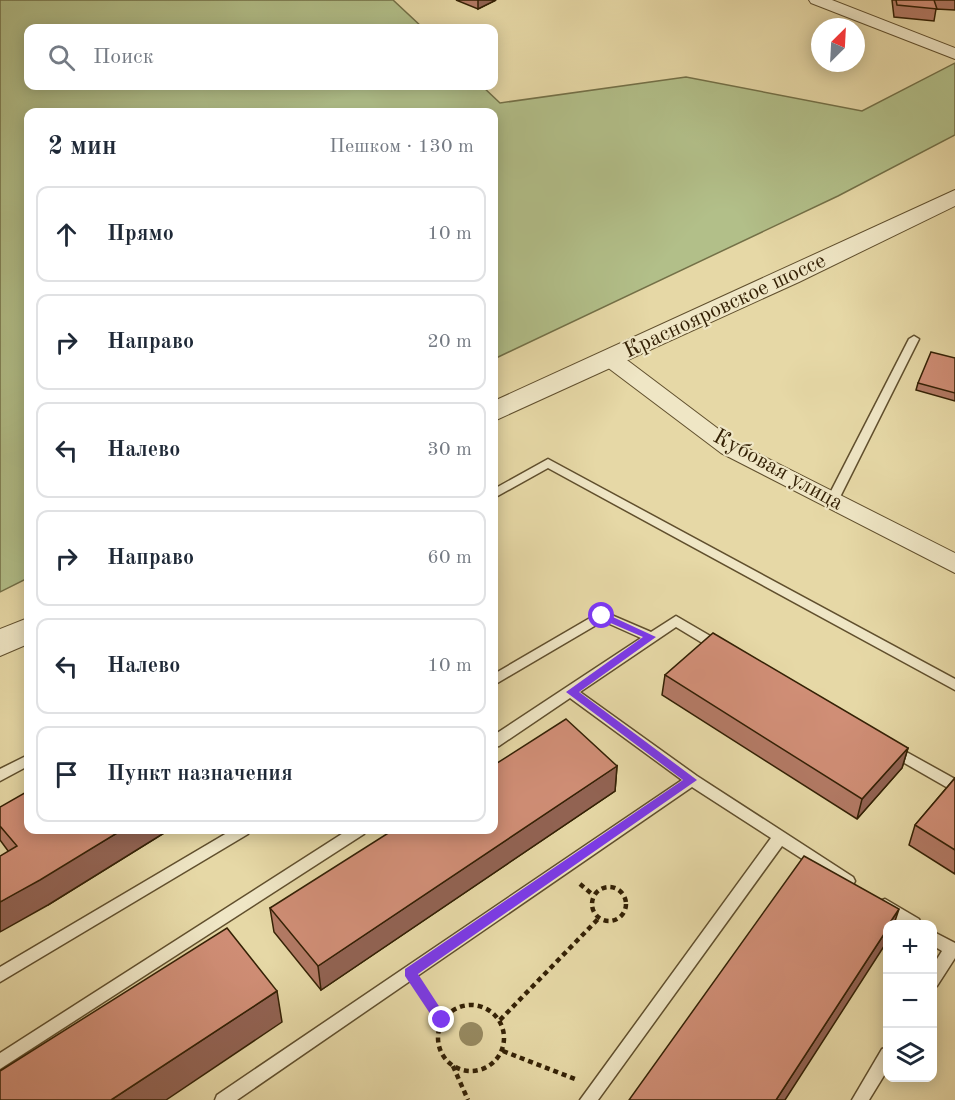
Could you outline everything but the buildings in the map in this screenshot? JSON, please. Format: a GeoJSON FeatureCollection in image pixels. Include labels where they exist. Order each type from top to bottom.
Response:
{"type":"FeatureCollection","features":[{"type":"Feature","properties":{"kind":"street"},"geometry":{"type":"LineString","coordinates":[[818,0],[955,54]]}},
{"type":"Feature","properties":{"kind":"street","name":"Краснояровское шоссе"},"geometry":{"type":"LineString","coordinates":[[498,410],[790,277],[955,197]]}},
{"type":"Feature","properties":{"kind":"street","name":"Кубовая улица"},"geometry":{"type":"LineString","coordinates":[[611,358],[729,448],[955,564]]}},
{"type":"Feature","properties":{"kind":"street"},"geometry":{"type":"LineString","coordinates":[[0,644],[24,632]]}},
{"type":"Feature","properties":{"kind":"lane"},"geometry":{"type":"LineString","coordinates":[[832,501],[914,339]]}},
{"type":"Feature","properties":{"kind":"lane"},"geometry":{"type":"LineString","coordinates":[[498,492],[548,463],[955,685]]}},
{"type":"Feature","properties":{"kind":"lane"},"geometry":{"type":"LineString","coordinates":[[498,678],[602,616],[651,637]]}},
{"type":"Feature","properties":{"kind":"lane"},"geometry":{"type":"LineString","coordinates":[[498,739],[676,621],[735,656]]}},
{"type":"Feature","properties":{"kind":"lane"},"geometry":{"type":"LineString","coordinates":[[571,692],[692,780],[857,887]]}},
{"type":"Feature","properties":{"kind":"lane"},"geometry":{"type":"LineString","coordinates":[[875,739],[955,786]]}},
{"type":"Feature","properties":{"kind":"lane"},"geometry":{"type":"LineString","coordinates":[[0,776],[24,762]]}},
{"type":"Feature","properties":{"kind":"lane"},"geometry":{"type":"LineString","coordinates":[[223,1100],[692,780]]}},
{"type":"Feature","properties":{"kind":"lane"},"geometry":{"type":"LineString","coordinates":[[0,975],[236,834]]}},
{"type":"Feature","properties":{"kind":"lane"},"geometry":{"type":"LineString","coordinates":[[0,1062],[353,834]]}},
{"type":"Feature","properties":{"kind":"lane"},"geometry":{"type":"LineString","coordinates":[[592,1094],[780,837]]}},
{"type":"Feature","properties":{"kind":"lane"},"geometry":{"type":"LineString","coordinates":[[876,900],[908,920]]}},
{"type":"Feature","properties":{"kind":"lane"},"geometry":{"type":"LineString","coordinates":[[937,940],[953,950],[937,975]]}},
{"type":"Feature","properties":{"kind":"lane"},"geometry":{"type":"LineString","coordinates":[[860,1100],[883,1062]]}},
{"type":"Feature","properties":{"kind":"path"},"geometry":{"type":"LineString","coordinates":[[600,889],[618,891],[627,905],[623,915],[612,920],[600,917],[590,905],[593,896],[600,889]]}},
{"type":"Feature","properties":{"kind":"path"},"geometry":{"type":"LineString","coordinates":[[500,1020],[600,917]]}},
{"type":"Feature","properties":{"kind":"path"},"geometry":{"type":"LineString","coordinates":[[410,973],[442,1020]]}},
{"type":"Feature","properties":{"kind":"path"},"geometry":{"type":"LineString","coordinates":[[453,1066],[476,1069],[487,1066],[503,1051],[506,1041],[500,1020],[482,1007],[471,1006],[460,1007],[442,1020],[436,1040],[444,1058],[453,1066],[468,1100]]}},
{"type":"Feature","properties":{"kind":"path"},"geometry":{"type":"LineString","coordinates":[[503,1051],[592,1094]]}},
{"type":"Feature","properties":{"kind":"green space"},"geometry":{"type":"Polygon","coordinates":[[[0,0],[393,0],[419,24],[24,24],[24,90],[486,90],[500,103],[686,77],[862,111],[955,63],[955,135],[838,196],[498,357],[498,108],[24,108],[24,580],[0,592],[0,0]]]}},
{"type":"Feature","properties":{"kind":"route"},"geometry":{"type":"LineString","coordinates":[[442,1020],[410,973],[692,780],[571,692],[651,637],[602,616]]}}]}
